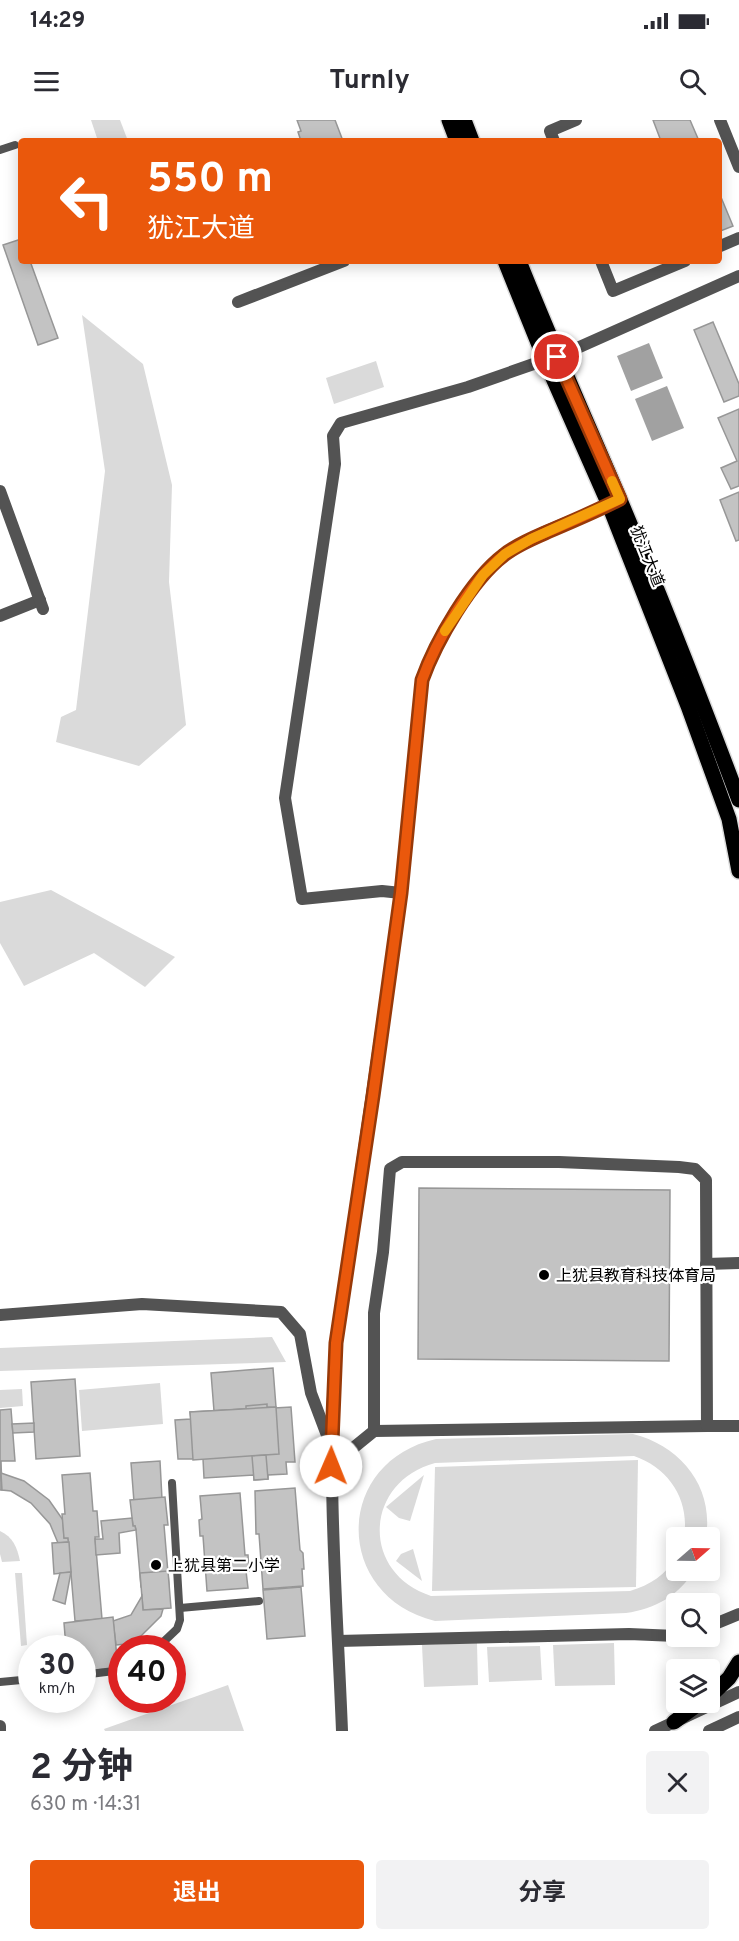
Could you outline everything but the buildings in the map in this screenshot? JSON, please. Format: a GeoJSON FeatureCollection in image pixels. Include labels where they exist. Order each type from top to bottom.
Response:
{"type":"FeatureCollection","features":[{"type":"Feature","properties":{"kind":"main road"},"geometry":{"type":"LineString","coordinates":[[448,120],[456,138]]}},
{"type":"Feature","properties":{"kind":"main road"},"geometry":{"type":"LineString","coordinates":[[464,120],[471,138]]}},
{"type":"Feature","properties":{"kind":"main road","name":"犹江大道"},"geometry":{"type":"LineString","coordinates":[[506,264],[551,358],[702,701],[739,800]]}},
{"type":"Feature","properties":{"kind":"main road","name":"犹江大道"},"geometry":{"type":"LineString","coordinates":[[520,264],[551,358]]}},
{"type":"Feature","properties":{"kind":"main road","name":"犹江大道"},"geometry":{"type":"LineString","coordinates":[[614,502],[729,819],[739,871]]}},
{"type":"Feature","properties":{"kind":"main road"},"geometry":{"type":"LineString","coordinates":[[720,1687],[729,1678],[739,1662]]}},
{"type":"Feature","properties":{"kind":"main road"},"geometry":{"type":"LineString","coordinates":[[674,1722],[686,1713]]}},
{"type":"Feature","properties":{"kind":"street"},"geometry":{"type":"LineString","coordinates":[[553,138],[550,131],[576,120]]}},
{"type":"Feature","properties":{"kind":"street"},"geometry":{"type":"LineString","coordinates":[[720,120],[739,167]]}},
{"type":"Feature","properties":{"kind":"street"},"geometry":{"type":"LineString","coordinates":[[722,245],[739,238]]}},
{"type":"Feature","properties":{"kind":"street"},"geometry":{"type":"LineString","coordinates":[[238,302],[336,264]]}},
{"type":"Feature","properties":{"kind":"street"},"geometry":{"type":"LineString","coordinates":[[602,264],[613,291],[678,264]]}},
{"type":"Feature","properties":{"kind":"street"},"geometry":{"type":"LineString","coordinates":[[401,893],[382,891],[302,899],[285,798],[335,464],[333,436],[341,423],[468,387],[551,358],[739,276]]}},
{"type":"Feature","properties":{"kind":"street"},"geometry":{"type":"LineString","coordinates":[[0,491],[42,604],[0,616]]}},
{"type":"Feature","properties":{"kind":"street"},"geometry":{"type":"LineString","coordinates":[[342,1731],[331,1466],[336,1343],[401,893],[422,680],[430,656],[454,616],[483,575],[505,554],[531,539],[614,502]]}},
{"type":"Feature","properties":{"kind":"street"},"geometry":{"type":"LineString","coordinates":[[374,1431],[374,1313],[383,1252],[390,1169],[402,1161],[559,1162],[695,1169],[706,1180],[707,1426]]}},
{"type":"Feature","properties":{"kind":"street"},"geometry":{"type":"LineString","coordinates":[[706,1264],[739,1263]]}},
{"type":"Feature","properties":{"kind":"street"},"geometry":{"type":"LineString","coordinates":[[0,1315],[142,1304],[281,1312],[300,1334],[310,1393],[331,1446]]}},
{"type":"Feature","properties":{"kind":"street"},"geometry":{"type":"LineString","coordinates":[[331,1466],[374,1431],[739,1426]]}},
{"type":"Feature","properties":{"kind":"street"},"geometry":{"type":"LineString","coordinates":[[720,1622],[739,1614]]}},
{"type":"Feature","properties":{"kind":"street"},"geometry":{"type":"LineString","coordinates":[[338,1641],[629,1634],[666,1636]]}},
{"type":"Feature","properties":{"kind":"street"},"geometry":{"type":"LineString","coordinates":[[655,1731],[739,1692]]}},
{"type":"Feature","properties":{"kind":"street"},"geometry":{"type":"LineString","coordinates":[[710,1731],[739,1717]]}},
{"type":"Feature","properties":{"kind":"street"},"geometry":{"type":"LineString","coordinates":[[0,1726],[0,1731]]}},
{"type":"Feature","properties":{"kind":"lane"},"geometry":{"type":"LineString","coordinates":[[0,150],[15,145]]}},
{"type":"Feature","properties":{"kind":"lane"},"geometry":{"type":"LineString","coordinates":[[171,1482],[180,1620],[177,1629],[171,1635]]}},
{"type":"Feature","properties":{"kind":"lane"},"geometry":{"type":"LineString","coordinates":[[180,1608],[259,1601]]}},
{"type":"Feature","properties":{"kind":"lane"},"geometry":{"type":"LineString","coordinates":[[0,1682],[18,1680]]}},
{"type":"Feature","properties":{"kind":"shaded area"},"geometry":{"type":"Polygon","coordinates":[[[91,120],[120,120],[127,138],[97,138],[91,120]]]}},
{"type":"Feature","properties":{"kind":"shaded area"},"geometry":{"type":"Polygon","coordinates":[[[82,315],[143,364],[172,485],[169,582],[186,725],[139,766],[56,742],[61,717],[76,710],[105,471],[82,315]]]}},
{"type":"Feature","properties":{"kind":"shaded area"},"geometry":{"type":"Polygon","coordinates":[[[649,343],[663,378],[631,391],[617,356],[649,343]]]}},
{"type":"Feature","properties":{"kind":"shaded area"},"geometry":{"type":"Polygon","coordinates":[[[376,361],[384,387],[334,404],[326,378],[376,361]]]}},
{"type":"Feature","properties":{"kind":"shaded area"},"geometry":{"type":"Polygon","coordinates":[[[667,386],[684,428],[652,441],[635,399],[667,386]]]}},
{"type":"Feature","properties":{"kind":"shaded area"},"geometry":{"type":"Polygon","coordinates":[[[51,890],[175,957],[145,987],[94,953],[24,986],[0,943],[0,902],[51,890]]]}},
{"type":"Feature","properties":{"kind":"shaded area"},"geometry":{"type":"Polygon","coordinates":[[[272,1337],[286,1362],[0,1371],[0,1348],[272,1337]]]}},
{"type":"Feature","properties":{"kind":"shaded area"},"geometry":{"type":"Polygon","coordinates":[[[160,1383],[163,1424],[82,1431],[79,1390],[160,1383]]]}},
{"type":"Feature","properties":{"kind":"shaded area"},"geometry":{"type":"Polygon","coordinates":[[[22,1389],[23,1406],[0,1408],[0,1390],[22,1389]]]}},
{"type":"Feature","properties":{"kind":"shaded area"},"geometry":{"type":"Polygon","coordinates":[[[633,1434],[666,1448],[690,1471],[705,1502],[707,1527],[685,1527],[684,1510],[680,1498],[667,1477],[646,1461],[634,1456],[435,1463],[412,1473],[394,1489],[384,1507],[380,1528],[382,1549],[392,1568],[408,1584],[431,1596],[630,1591],[644,1586],[666,1570],[666,1581],[687,1581],[674,1593],[666,1593],[666,1599],[656,1605],[626,1613],[435,1621],[402,1607],[378,1585],[363,1558],[359,1529],[364,1500],[378,1474],[402,1452],[436,1439],[633,1434]]]}},
{"type":"Feature","properties":{"kind":"shaded area"},"geometry":{"type":"Polygon","coordinates":[[[638,1460],[636,1587],[432,1591],[435,1467],[638,1460]]]}},
{"type":"Feature","properties":{"kind":"shaded area"},"geometry":{"type":"Polygon","coordinates":[[[424,1475],[410,1521],[399,1518],[386,1507],[424,1475]]]}},
{"type":"Feature","properties":{"kind":"shaded area"},"geometry":{"type":"Polygon","coordinates":[[[0,1531],[14,1543],[20,1561],[2,1562],[0,1531]]]}},
{"type":"Feature","properties":{"kind":"shaded area"},"geometry":{"type":"Polygon","coordinates":[[[413,1549],[422,1581],[396,1561],[401,1554],[413,1549]]]}},
{"type":"Feature","properties":{"kind":"shaded area"},"geometry":{"type":"Polygon","coordinates":[[[15,1573],[22,1573],[26,1635],[20,1635],[15,1573]]]}},
{"type":"Feature","properties":{"kind":"shaded area"},"geometry":{"type":"Polygon","coordinates":[[[477,1643],[478,1685],[424,1687],[422,1645],[477,1643]]]}},
{"type":"Feature","properties":{"kind":"shaded area"},"geometry":{"type":"Polygon","coordinates":[[[614,1643],[615,1685],[555,1686],[553,1645],[614,1643]]]}},
{"type":"Feature","properties":{"kind":"shaded area"},"geometry":{"type":"Polygon","coordinates":[[[540,1646],[542,1680],[489,1682],[487,1647],[540,1646]]]}},
{"type":"Feature","properties":{"kind":"shaded area"},"geometry":{"type":"Polygon","coordinates":[[[228,1685],[244,1731],[105,1731],[104,1729],[149,1713],[186,1713],[186,1700],[228,1685]]]}},
{"type":"Feature","properties":{"kind":"slow traffic"},"geometry":{"type":"LineString","coordinates":[[445,631],[483,575],[505,554],[531,539],[620,499],[612,481]]}},
{"type":"Feature","properties":{"kind":"place","name":"上犹县教育科技体育局"},"geometry":{"type":"Point","coordinates":[544,1275]}},
{"type":"Feature","properties":{"kind":"place","name":"上犹县第二小学"},"geometry":{"type":"Point","coordinates":[156,1565]}},
{"type":"Feature","properties":{"kind":"route"},"geometry":{"type":"LineString","coordinates":[[331,1466],[332,1389],[336,1343],[401,893],[422,680],[430,656],[454,616],[483,575],[505,554],[531,539],[620,499],[557,357]]}}]}
